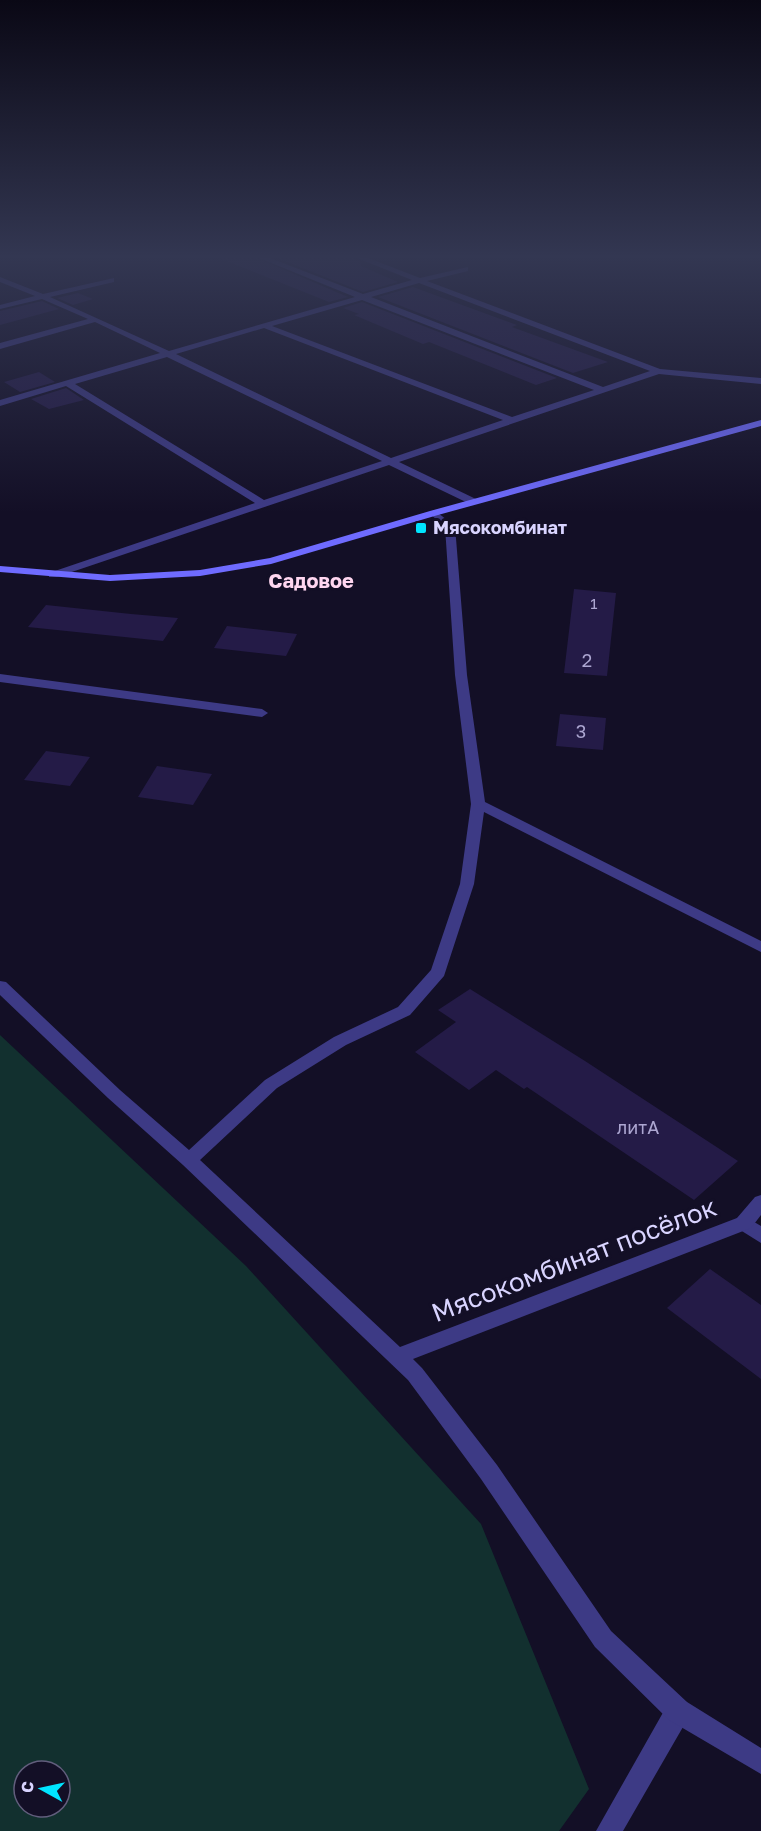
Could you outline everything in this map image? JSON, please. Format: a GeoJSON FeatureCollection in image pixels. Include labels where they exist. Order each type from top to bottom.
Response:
{"type":"FeatureCollection","features":[{"type":"Feature","properties":{"kind":"street"},"geometry":{"type":"LineString","coordinates":[[0,346],[16,341]]}},
{"type":"Feature","properties":{"kind":"street"},"geometry":{"type":"LineString","coordinates":[[143,341],[474,502]]}},
{"type":"Feature","properties":{"kind":"street"},"geometry":{"type":"LineString","coordinates":[[0,403],[212,341]]}},
{"type":"Feature","properties":{"kind":"street"},"geometry":{"type":"LineString","coordinates":[[305,341],[511,420]]}},
{"type":"Feature","properties":{"kind":"street"},"geometry":{"type":"LineString","coordinates":[[479,341],[603,390]]}},
{"type":"Feature","properties":{"kind":"street"},"geometry":{"type":"LineString","coordinates":[[581,341],[658,371],[761,381]]}},
{"type":"Feature","properties":{"kind":"street"},"geometry":{"type":"LineString","coordinates":[[53,575],[658,371]]}},
{"type":"Feature","properties":{"kind":"street"},"geometry":{"type":"LineString","coordinates":[[67,383],[263,504]]}},
{"type":"Feature","properties":{"kind":"street"},"geometry":{"type":"LineString","coordinates":[[0,569],[110,578],[200,573],[271,561],[434,513],[761,423]]}},
{"type":"Feature","properties":{"kind":"street"},"geometry":{"type":"LineString","coordinates":[[189,1160],[271,1084],[340,1041],[404,1011],[438,972],[467,884],[478,804],[461,675],[450,526],[434,513]]}},
{"type":"Feature","properties":{"kind":"street"},"geometry":{"type":"LineString","coordinates":[[0,678],[262,713]]}},
{"type":"Feature","properties":{"kind":"street"},"geometry":{"type":"LineString","coordinates":[[478,804],[761,947]]}},
{"type":"Feature","properties":{"kind":"street"},"geometry":{"type":"LineString","coordinates":[[0,986],[114,1094],[189,1160],[415,1374],[489,1472],[603,1639],[678,1711],[761,1762]]}},
{"type":"Feature","properties":{"kind":"street","name":"Мясокомбинат посёлок"},"geometry":{"type":"LineString","coordinates":[[397,1356],[744,1223],[761,1202]]}},
{"type":"Feature","properties":{"kind":"street"},"geometry":{"type":"LineString","coordinates":[[744,1223],[761,1236]]}},
{"type":"Feature","properties":{"kind":"street"},"geometry":{"type":"LineString","coordinates":[[609,1831],[678,1711]]}},
{"type":"Feature","properties":{"kind":"green space"},"geometry":{"type":"Polygon","coordinates":[[[0,1035],[246,1266],[481,1524],[589,1789],[559,1831],[0,1831],[0,1035]]]}},
{"type":"Feature","properties":{"kind":"building"},"geometry":{"type":"Polygon","coordinates":[[[417,341],[463,341],[557,378],[536,385],[429,342],[423,344],[417,341]]]}},
{"type":"Feature","properties":{"kind":"building"},"geometry":{"type":"Polygon","coordinates":[[[492,341],[552,341],[608,362],[573,373],[492,341]]]}},
{"type":"Feature","properties":{"kind":"building"},"geometry":{"type":"Polygon","coordinates":[[[39,372],[55,382],[20,392],[4,382],[39,372]]]}},
{"type":"Feature","properties":{"kind":"building"},"geometry":{"type":"Polygon","coordinates":[[[66,388],[84,400],[49,409],[31,399],[66,388]]]}},
{"type":"Feature","properties":{"kind":"building"},"geometry":{"type":"Polygon","coordinates":[[[574,589],[616,593],[607,676],[564,673],[574,589]]]}},
{"type":"Feature","properties":{"kind":"building"},"geometry":{"type":"Polygon","coordinates":[[[46,605],[178,618],[163,641],[28,627],[46,605]]]}},
{"type":"Feature","properties":{"kind":"building"},"geometry":{"type":"Polygon","coordinates":[[[227,626],[297,634],[286,656],[214,648],[227,626]]]}},
{"type":"Feature","properties":{"kind":"building"},"geometry":{"type":"Polygon","coordinates":[[[560,714],[606,718],[603,750],[556,746],[560,714]]]}},
{"type":"Feature","properties":{"kind":"building"},"geometry":{"type":"Polygon","coordinates":[[[46,751],[90,757],[70,786],[24,780],[46,751]]]}},
{"type":"Feature","properties":{"kind":"building"},"geometry":{"type":"Polygon","coordinates":[[[157,766],[212,774],[193,805],[138,797],[157,766]]]}},
{"type":"Feature","properties":{"kind":"building"},"geometry":{"type":"Polygon","coordinates":[[[470,989],[738,1161],[694,1200],[527,1087],[524,1089],[496,1070],[469,1090],[415,1052],[456,1022],[438,1010],[470,989]]]}},
{"type":"Feature","properties":{"kind":"building"},"geometry":{"type":"Polygon","coordinates":[[[710,1269],[761,1305],[761,1379],[667,1308],[710,1269]]]}},
{"type":"Feature","properties":{"kind":"place","name":"Мясокомбинат"},"geometry":{"type":"Point","coordinates":[421,528]}},
{"type":"Feature","properties":{"kind":"district","name":"Садовое"},"geometry":{"type":"Point","coordinates":[311,581]}}]}
